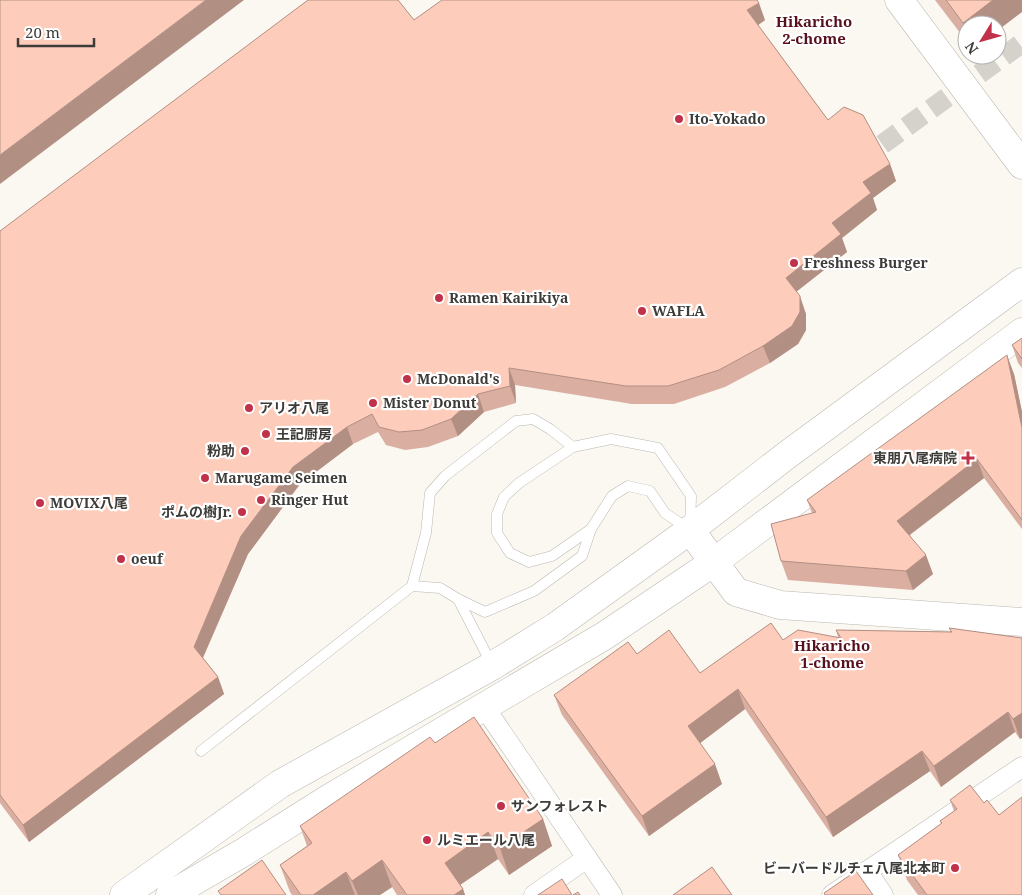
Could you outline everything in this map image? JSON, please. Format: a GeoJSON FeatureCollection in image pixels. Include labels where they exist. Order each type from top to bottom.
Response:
{"type":"FeatureCollection","features":[{"type":"Feature","properties":{"kind":"street"},"geometry":{"type":"LineString","coordinates":[[900,0],[1022,165]]}},
{"type":"Feature","properties":{"kind":"street"},"geometry":{"type":"LineString","coordinates":[[124,895],[280,784],[492,666],[555,627],[690,530],[794,450],[1022,282]]}},
{"type":"Feature","properties":{"kind":"street"},"geometry":{"type":"LineString","coordinates":[[170,895],[244,852],[328,798],[485,708],[604,636],[714,562],[1022,332]]}},
{"type":"Feature","properties":{"kind":"street"},"geometry":{"type":"LineString","coordinates":[[690,530],[736,592],[780,605],[1022,622]]}},
{"type":"Feature","properties":{"kind":"street"},"geometry":{"type":"LineString","coordinates":[[485,708],[612,895]]}},
{"type":"Feature","properties":{"kind":"street"},"geometry":{"type":"LineString","coordinates":[[832,895],[1022,766]]}},
{"type":"Feature","properties":{"kind":"street"},"geometry":{"type":"LineString","coordinates":[[534,895],[587,858]]}},
{"type":"Feature","properties":{"kind":"street"},"geometry":{"type":"LineString","coordinates":[[867,871],[884,895]]}},
{"type":"Feature","properties":{"kind":"lane"},"geometry":{"type":"LineString","coordinates":[[201,750],[412,586],[426,533],[430,493],[445,476],[516,422],[533,419],[550,429],[572,447]]}},
{"type":"Feature","properties":{"kind":"lane"},"geometry":{"type":"LineString","coordinates":[[591,529],[552,556],[529,562],[510,553],[497,533],[497,514],[504,497],[519,483],[572,447],[611,439],[658,448],[691,496],[690,530]]}},
{"type":"Feature","properties":{"kind":"lane"},"geometry":{"type":"LineString","coordinates":[[412,586],[440,588],[485,612],[534,591],[582,556],[591,529],[612,496],[628,486],[650,491],[665,513],[690,530]]}},
{"type":"Feature","properties":{"kind":"lane"},"geometry":{"type":"LineString","coordinates":[[458,599],[492,666]]}},
{"type":"Feature","properties":{"kind":"building"},"geometry":{"type":"Polygon","coordinates":[[[0,0],[206,0],[0,155],[0,0]]]}},
{"type":"Feature","properties":{"kind":"building","name":"アリオ八尾"},"geometry":{"type":"Polygon","coordinates":[[[308,0],[398,0],[414,20],[442,0],[757,0],[759,3],[747,10],[828,120],[844,107],[863,115],[890,164],[863,182],[871,193],[832,223],[841,234],[786,278],[800,296],[800,312],[792,326],[763,346],[719,370],[668,386],[626,386],[509,368],[510,386],[478,394],[451,419],[422,430],[399,432],[379,427],[372,414],[347,427],[293,467],[241,536],[194,647],[218,677],[23,825],[0,795],[0,231],[308,0]]]}},
{"type":"Feature","properties":{"kind":"building"},"geometry":{"type":"Polygon","coordinates":[[[946,0],[993,0],[973,15],[957,15],[946,0]]]}},
{"type":"Feature","properties":{"kind":"building"},"geometry":{"type":"Polygon","coordinates":[[[1022,338],[1022,359],[1012,345],[1022,338]]]}},
{"type":"Feature","properties":{"kind":"building"},"geometry":{"type":"Polygon","coordinates":[[[1007,355],[1022,428],[1022,520],[977,459],[897,521],[926,555],[906,571],[781,561],[771,524],[816,512],[807,500],[1007,355]]]}},
{"type":"Feature","properties":{"kind":"building"},"geometry":{"type":"Polygon","coordinates":[[[771,623],[783,640],[798,630],[841,638],[836,630],[952,632],[949,628],[1022,638],[1022,713],[1013,719],[1008,712],[934,766],[922,751],[826,817],[738,689],[688,726],[715,764],[642,816],[554,695],[628,642],[637,654],[669,630],[700,673],[771,623]]]}},
{"type":"Feature","properties":{"kind":"building"},"geometry":{"type":"Polygon","coordinates":[[[474,717],[543,819],[500,848],[488,832],[445,863],[463,889],[454,895],[407,895],[382,860],[352,881],[346,872],[313,895],[301,895],[280,865],[312,843],[300,826],[430,737],[435,743],[474,717]]]}},
{"type":"Feature","properties":{"kind":"building"},"geometry":{"type":"Polygon","coordinates":[[[970,785],[984,803],[987,800],[999,815],[1022,797],[1022,895],[927,895],[898,855],[942,823],[940,821],[957,809],[950,800],[970,785]]]}},
{"type":"Feature","properties":{"kind":"building"},"geometry":{"type":"Polygon","coordinates":[[[262,860],[286,895],[221,895],[218,891],[262,860]]]}},
{"type":"Feature","properties":{"kind":"building"},"geometry":{"type":"Polygon","coordinates":[[[712,867],[732,895],[673,895],[712,867]]]}},
{"type":"Feature","properties":{"kind":"building"},"geometry":{"type":"Polygon","coordinates":[[[856,871],[873,895],[825,895],[824,893],[856,871]]]}},
{"type":"Feature","properties":{"kind":"building"},"geometry":{"type":"Polygon","coordinates":[[[562,879],[572,895],[538,895],[562,879]]]}},
{"type":"Feature","properties":{"kind":"tunnel"},"geometry":{"type":"LineString","coordinates":[[858,162],[1022,43]]}},
{"type":"Feature","properties":{"kind":"place","name":"Ito-Yokado"},"geometry":{"type":"Point","coordinates":[679,119]}},
{"type":"Feature","properties":{"kind":"place","name":"Freshness Burger"},"geometry":{"type":"Point","coordinates":[794,263]}},
{"type":"Feature","properties":{"kind":"place","name":"Ramen Kairikiya"},"geometry":{"type":"Point","coordinates":[439,298]}},
{"type":"Feature","properties":{"kind":"place","name":"WAFLA"},"geometry":{"type":"Point","coordinates":[642,311]}},
{"type":"Feature","properties":{"kind":"place","name":"McDonald's"},"geometry":{"type":"Point","coordinates":[407,379]}},
{"type":"Feature","properties":{"kind":"place","name":"Mister Donut"},"geometry":{"type":"Point","coordinates":[373,403]}},
{"type":"Feature","properties":{"kind":"place","name":"アリオ八尾"},"geometry":{"type":"Point","coordinates":[249,408]}},
{"type":"Feature","properties":{"kind":"place","name":"王記厨房"},"geometry":{"type":"Point","coordinates":[266,434]}},
{"type":"Feature","properties":{"kind":"place","name":"粉助"},"geometry":{"type":"Point","coordinates":[245,451]}},
{"type":"Feature","properties":{"kind":"place","name":"東朋八尾病院"},"geometry":{"type":"Point","coordinates":[968,458]}},
{"type":"Feature","properties":{"kind":"place","name":"Marugame Seimen"},"geometry":{"type":"Point","coordinates":[205,478]}},
{"type":"Feature","properties":{"kind":"place","name":"Ringer Hut"},"geometry":{"type":"Point","coordinates":[261,500]}},
{"type":"Feature","properties":{"kind":"place","name":"MOVIX八尾"},"geometry":{"type":"Point","coordinates":[40,503]}},
{"type":"Feature","properties":{"kind":"place","name":"ポムの樹Jr."},"geometry":{"type":"Point","coordinates":[242,512]}},
{"type":"Feature","properties":{"kind":"place","name":"oeuf"},"geometry":{"type":"Point","coordinates":[121,559]}},
{"type":"Feature","properties":{"kind":"place","name":"サンフォレスト"},"geometry":{"type":"Point","coordinates":[501,806]}},
{"type":"Feature","properties":{"kind":"place","name":"ルミエール八尾"},"geometry":{"type":"Point","coordinates":[427,840]}},
{"type":"Feature","properties":{"kind":"place","name":"ビーバードルチェ八尾北本町"},"geometry":{"type":"Point","coordinates":[955,868]}},
{"type":"Feature","properties":{"kind":"district","name":"Hikaricho 2-chome"},"geometry":{"type":"Point","coordinates":[814,30]}},
{"type":"Feature","properties":{"kind":"district","name":"Hikaricho 1-chome"},"geometry":{"type":"Point","coordinates":[832,654]}}]}
